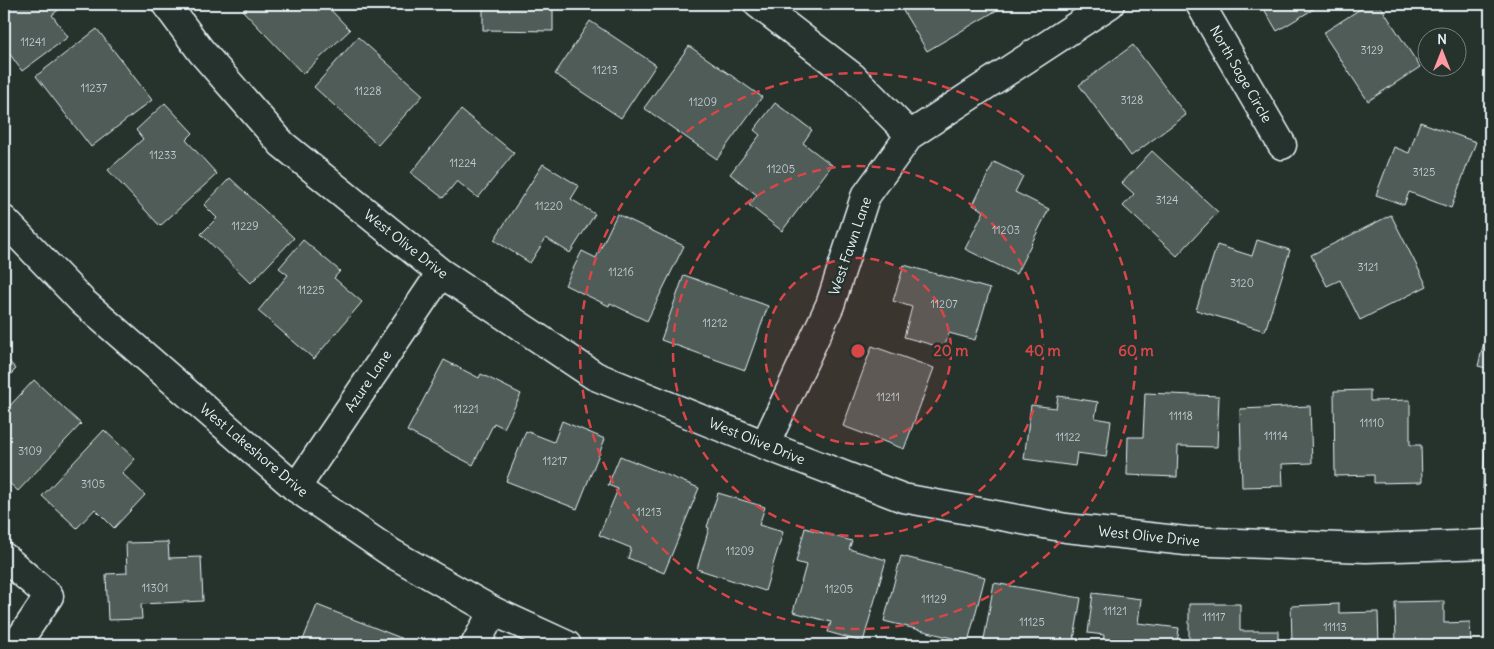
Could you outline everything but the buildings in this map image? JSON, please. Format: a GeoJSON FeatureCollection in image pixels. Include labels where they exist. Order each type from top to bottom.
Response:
{"type":"FeatureCollection","features":[{"type":"Feature","properties":{"kind":"street","name":"West Olive Drive"},"geometry":{"type":"LineString","coordinates":[[166,4],[201,51],[282,144],[441,273],[595,376],[903,498],[1066,528],[1186,541],[1366,548],[1490,544]]}},
{"type":"Feature","properties":{"kind":"street"},"geometry":{"type":"LineString","coordinates":[[758,4],[852,77],[910,134]]}},
{"type":"Feature","properties":{"kind":"street","name":"West Fawn Lane"},"geometry":{"type":"LineString","coordinates":[[765,444],[830,305],[865,197],[910,134],[1110,4]]}},
{"type":"Feature","properties":{"kind":"street","name":"North Sage Circle"},"geometry":{"type":"LineString","coordinates":[[1200,4],[1282,145]]}},
{"type":"Feature","properties":{"kind":"street","name":"West Lakeshore Drive"},"geometry":{"type":"LineString","coordinates":[[4,220],[84,302],[296,488],[393,554],[493,611],[567,645]]}},
{"type":"Feature","properties":{"kind":"street","name":"Azure Lane"},"geometry":{"type":"LineString","coordinates":[[296,488],[441,273]]}},
{"type":"Feature","properties":{"kind":"street"},"geometry":{"type":"LineString","coordinates":[[4,557],[49,596],[16,645]]}},
{"type":"Feature","properties":{"kind":"street"},"geometry":{"type":"LineString","coordinates":[[475,645],[493,611]]}}]}
